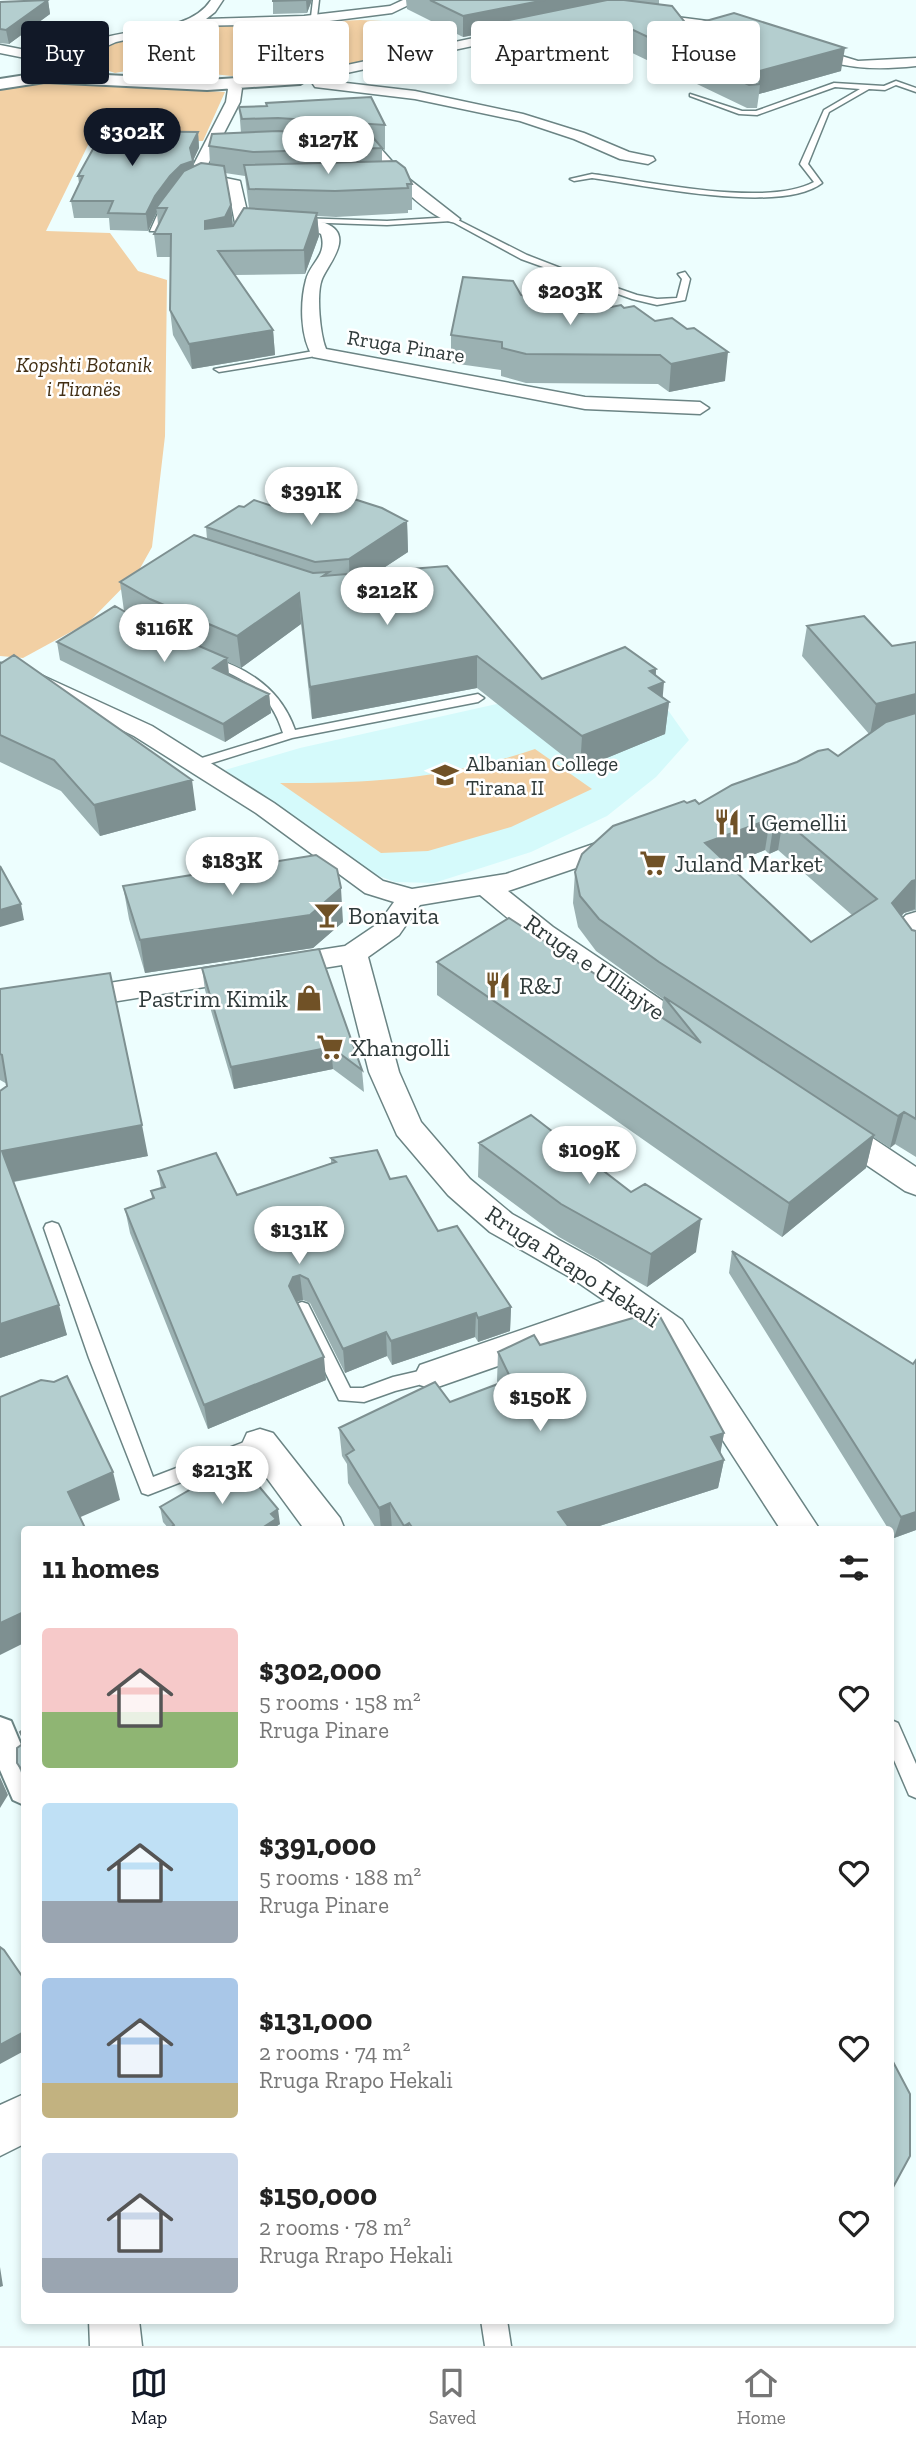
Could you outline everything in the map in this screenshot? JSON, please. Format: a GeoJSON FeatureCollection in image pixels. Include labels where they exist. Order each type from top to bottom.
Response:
{"type":"FeatureCollection","features":[{"type":"Feature","properties":{"kind":"street"},"geometry":{"type":"LineString","coordinates":[[191,21],[214,8],[217,0]]}},
{"type":"Feature","properties":{"kind":"street"},"geometry":{"type":"LineString","coordinates":[[219,22],[294,21],[392,9],[413,0]]}},
{"type":"Feature","properties":{"kind":"street"},"geometry":{"type":"LineString","coordinates":[[627,15],[672,21]]}},
{"type":"Feature","properties":{"kind":"street"},"geometry":{"type":"LineString","coordinates":[[349,69],[471,43]]}},
{"type":"Feature","properties":{"kind":"street"},"geometry":{"type":"LineString","coordinates":[[788,43],[836,63],[875,71],[896,83]]}},
{"type":"Feature","properties":{"kind":"street"},"geometry":{"type":"LineString","coordinates":[[0,49],[21,55]]}},
{"type":"Feature","properties":{"kind":"street"},"geometry":{"type":"LineString","coordinates":[[860,67],[916,62]]}},
{"type":"Feature","properties":{"kind":"street"},"geometry":{"type":"LineString","coordinates":[[109,73],[233,84]]}},
{"type":"Feature","properties":{"kind":"street"},"geometry":{"type":"LineString","coordinates":[[0,84],[21,80]]}},
{"type":"Feature","properties":{"kind":"street"},"geometry":{"type":"LineString","coordinates":[[230,84],[235,88],[233,102],[216,152],[201,164],[200,180],[255,185]]}},
{"type":"Feature","properties":{"kind":"street"},"geometry":{"type":"LineString","coordinates":[[322,84],[415,95],[523,118],[579,136],[625,156],[648,160]]}},
{"type":"Feature","properties":{"kind":"street"},"geometry":{"type":"LineString","coordinates":[[328,153],[377,153],[393,179],[452,219]]}},
{"type":"Feature","properties":{"kind":"street"},"geometry":{"type":"LineString","coordinates":[[235,184],[241,227]]}},
{"type":"Feature","properties":{"kind":"street","name":"Rruga Pinare"},"geometry":{"type":"LineString","coordinates":[[241,227],[321,227],[328,230],[330,244],[324,268],[314,278],[313,320],[315,347],[319,353],[465,378],[584,403],[700,408]]}},
{"type":"Feature","properties":{"kind":"street"},"geometry":{"type":"LineString","coordinates":[[0,670],[11,670],[56,689],[143,732],[265,808],[374,887],[411,898],[487,887],[637,838]]}},
{"type":"Feature","properties":{"kind":"street","name":"Rruga e Ullinjve"},"geometry":{"type":"LineString","coordinates":[[487,887],[554,940],[715,1049]]}},
{"type":"Feature","properties":{"kind":"street"},"geometry":{"type":"LineString","coordinates":[[0,1010],[353,954],[389,929],[411,898]]}},
{"type":"Feature","properties":{"kind":"street"},"geometry":{"type":"LineString","coordinates":[[916,921],[901,936],[916,954]]}},
{"type":"Feature","properties":{"kind":"street","name":"Rruga Rrapo Hekali"},"geometry":{"type":"LineString","coordinates":[[353,954],[380,1059],[408,1127],[459,1187],[501,1223],[585,1270],[670,1330],[799,1526]]}},
{"type":"Feature","properties":{"kind":"street"},"geometry":{"type":"LineString","coordinates":[[817,1117],[916,1183]]}},
{"type":"Feature","properties":{"kind":"street"},"geometry":{"type":"LineString","coordinates":[[432,1376],[636,1304]]}},
{"type":"Feature","properties":{"kind":"street"},"geometry":{"type":"LineString","coordinates":[[260,1444],[324,1526]]}},
{"type":"Feature","properties":{"kind":"street"},"geometry":{"type":"LineString","coordinates":[[0,1732],[21,1782]]}},
{"type":"Feature","properties":{"kind":"street"},"geometry":{"type":"LineString","coordinates":[[0,2132],[21,2120]]}},
{"type":"Feature","properties":{"kind":"street"},"geometry":{"type":"LineString","coordinates":[[114,2324],[116,2346]]}},
{"type":"Feature","properties":{"kind":"lane"},"geometry":{"type":"LineString","coordinates":[[314,17],[316,0]]}},
{"type":"Feature","properties":{"kind":"lane"},"geometry":{"type":"LineString","coordinates":[[692,95],[741,113],[757,113],[834,85],[885,88],[896,83],[916,90]]}},
{"type":"Feature","properties":{"kind":"lane"},"geometry":{"type":"LineString","coordinates":[[574,178],[592,176],[759,196],[808,191],[818,183],[804,164],[826,111],[868,87]]}},
{"type":"Feature","properties":{"kind":"lane"},"geometry":{"type":"LineString","coordinates":[[153,229],[163,211],[177,198]]}},
{"type":"Feature","properties":{"kind":"lane"},"geometry":{"type":"LineString","coordinates":[[241,227],[452,219],[524,257],[635,298],[657,302],[681,300],[686,279],[682,274]]}},
{"type":"Feature","properties":{"kind":"lane"},"geometry":{"type":"LineString","coordinates":[[219,369],[319,353]]}},
{"type":"Feature","properties":{"kind":"lane"},"geometry":{"type":"LineString","coordinates":[[203,657],[256,681],[273,695],[284,712],[290,735]]}},
{"type":"Feature","properties":{"kind":"lane"},"geometry":{"type":"LineString","coordinates":[[196,764],[290,735],[478,698]]}},
{"type":"Feature","properties":{"kind":"lane"},"geometry":{"type":"LineString","coordinates":[[330,878],[356,874]]}},
{"type":"Feature","properties":{"kind":"lane"},"geometry":{"type":"LineString","coordinates":[[52,1228],[97,1358],[148,1486],[260,1444]]}},
{"type":"Feature","properties":{"kind":"lane"},"geometry":{"type":"LineString","coordinates":[[302,1309],[345,1395],[364,1395],[393,1384],[432,1376]]}},
{"type":"Feature","properties":{"kind":"lane"},"geometry":{"type":"LineString","coordinates":[[894,1737],[916,1788]]}},
{"type":"Feature","properties":{"kind":"lane"},"geometry":{"type":"LineString","coordinates":[[495,2324],[498,2346]]}},
{"type":"Feature","properties":{"kind":"shaded area","name":"Albanian College Tirana II"},"geometry":{"type":"Polygon","coordinates":[[[639,669],[689,740],[656,777],[607,816],[531,852],[434,883],[395,882],[368,872],[292,815],[225,770],[300,748],[563,689],[639,669]]]}},
{"type":"Feature","properties":{"kind":"green space"},"geometry":{"type":"Polygon","coordinates":[[[361,20],[383,21],[363,21],[363,62],[349,66],[349,21],[336,21],[361,20]]]}},
{"type":"Feature","properties":{"kind":"green space"},"geometry":{"type":"Polygon","coordinates":[[[233,24],[233,76],[219,75],[219,25],[233,24]]]}},
{"type":"Feature","properties":{"kind":"green space"},"geometry":{"type":"Polygon","coordinates":[[[123,40],[123,72],[115,73],[109,71],[109,45],[123,40]]]}},
{"type":"Feature","properties":{"kind":"green space","name":"Kopshti Botanik i Tiranës"},"geometry":{"type":"Polygon","coordinates":[[[34,84],[83,84],[225,92],[203,141],[89,143],[46,231],[110,233],[138,271],[167,280],[165,436],[152,547],[138,572],[89,622],[23,658],[0,656],[0,89],[34,84]]]}},
{"type":"Feature","properties":{"kind":"green space"},"geometry":{"type":"Polygon","coordinates":[[[535,749],[592,789],[511,827],[428,851],[381,853],[280,783],[377,780],[440,773],[535,749]]]}},
{"type":"Feature","properties":{"kind":"building"},"geometry":{"type":"Polygon","coordinates":[[[48,0],[6,30],[0,29],[0,2],[48,0]]]}},
{"type":"Feature","properties":{"kind":"building"},"geometry":{"type":"Polygon","coordinates":[[[430,0],[545,0],[463,16],[430,0]]]}},
{"type":"Feature","properties":{"kind":"building"},"geometry":{"type":"Polygon","coordinates":[[[607,0],[624,0],[672,6],[684,21],[647,21],[647,37],[633,30],[633,21],[504,21],[607,0]]]}},
{"type":"Feature","properties":{"kind":"building"},"geometry":{"type":"Polygon","coordinates":[[[734,13],[759,21],[706,21],[734,13]]]}},
{"type":"Feature","properties":{"kind":"building"},"geometry":{"type":"Polygon","coordinates":[[[760,21],[845,48],[760,71],[760,21]]]}},
{"type":"Feature","properties":{"kind":"building"},"geometry":{"type":"Polygon","coordinates":[[[371,97],[385,125],[278,118],[242,119],[239,107],[267,106],[266,103],[371,97]]]}},
{"type":"Feature","properties":{"kind":"building"},"geometry":{"type":"Polygon","coordinates":[[[103,131],[198,132],[190,148],[193,161],[181,165],[170,176],[146,214],[108,213],[113,201],[71,201],[83,176],[78,176],[103,131]]]}},
{"type":"Feature","properties":{"kind":"building"},"geometry":{"type":"Polygon","coordinates":[[[278,131],[371,135],[382,148],[253,152],[209,146],[212,134],[278,131]]]}},
{"type":"Feature","properties":{"kind":"building"},"geometry":{"type":"Polygon","coordinates":[[[396,161],[405,168],[412,184],[407,184],[408,188],[335,191],[249,189],[244,165],[396,161]]]}},
{"type":"Feature","properties":{"kind":"building"},"geometry":{"type":"Polygon","coordinates":[[[201,163],[224,166],[231,205],[225,217],[205,221],[205,229],[233,226],[244,208],[317,213],[304,250],[218,251],[273,330],[189,344],[170,310],[171,234],[154,234],[167,208],[156,208],[184,171],[201,163]]]}},
{"type":"Feature","properties":{"kind":"building"},"geometry":{"type":"Polygon","coordinates":[[[463,277],[513,281],[521,295],[581,313],[621,305],[624,308],[634,306],[655,321],[672,318],[687,329],[694,328],[728,352],[671,364],[660,355],[526,354],[502,348],[502,342],[451,335],[463,277]]]}},
{"type":"Feature","properties":{"kind":"building"},"geometry":{"type":"Polygon","coordinates":[[[332,492],[382,508],[407,521],[349,559],[315,562],[206,527],[239,506],[244,507],[254,500],[278,508],[291,499],[312,506],[332,492]]]}},
{"type":"Feature","properties":{"kind":"building"},"geometry":{"type":"Polygon","coordinates":[[[194,535],[313,573],[329,572],[323,576],[447,566],[542,679],[625,647],[656,669],[650,671],[664,682],[649,688],[669,702],[582,736],[477,656],[310,687],[299,593],[237,636],[150,599],[120,582],[194,535]]]}},
{"type":"Feature","properties":{"kind":"building"},"geometry":{"type":"Polygon","coordinates":[[[115,606],[141,621],[227,658],[213,668],[269,694],[223,724],[57,642],[115,606]]]}},
{"type":"Feature","properties":{"kind":"building"},"geometry":{"type":"Polygon","coordinates":[[[864,616],[892,646],[916,642],[916,694],[876,704],[807,626],[864,616]]]}},
{"type":"Feature","properties":{"kind":"building"},"geometry":{"type":"Polygon","coordinates":[[[14,655],[192,780],[94,805],[54,760],[0,735],[0,664],[14,655]]]}},
{"type":"Feature","properties":{"kind":"building"},"geometry":{"type":"Polygon","coordinates":[[[916,713],[916,880],[892,903],[912,930],[916,931],[916,1119],[904,1112],[898,1116],[659,962],[599,919],[580,896],[575,872],[582,854],[613,826],[684,801],[687,803],[695,800],[699,804],[732,785],[797,762],[818,751],[828,749],[838,756],[886,722],[916,713]],[[770,819],[705,843],[811,942],[877,899],[783,819],[774,822],[770,819]]]}},
{"type":"Feature","properties":{"kind":"building"},"geometry":{"type":"Polygon","coordinates":[[[316,855],[337,869],[341,888],[310,915],[140,940],[123,886],[316,855]]]}},
{"type":"Feature","properties":{"kind":"building"},"geometry":{"type":"Polygon","coordinates":[[[0,866],[21,904],[0,910],[0,866]]]}},
{"type":"Feature","properties":{"kind":"building"},"geometry":{"type":"Polygon","coordinates":[[[509,918],[701,1043],[664,997],[874,1135],[789,1203],[437,962],[509,918]]]}},
{"type":"Feature","properties":{"kind":"building"},"geometry":{"type":"Polygon","coordinates":[[[319,949],[362,1070],[331,1047],[231,1067],[202,968],[319,949]]]}},
{"type":"Feature","properties":{"kind":"building"},"geometry":{"type":"Polygon","coordinates":[[[110,973],[142,1125],[2,1151],[59,1305],[0,1324],[0,1091],[7,1086],[0,1054],[0,989],[110,973]]]}},
{"type":"Feature","properties":{"kind":"building"},"geometry":{"type":"Polygon","coordinates":[[[531,1115],[631,1192],[645,1184],[701,1219],[651,1254],[561,1204],[479,1143],[531,1115]]]}},
{"type":"Feature","properties":{"kind":"building"},"geometry":{"type":"Polygon","coordinates":[[[377,1150],[390,1179],[406,1176],[438,1231],[457,1226],[511,1307],[478,1318],[476,1313],[391,1341],[386,1332],[343,1349],[308,1279],[300,1275],[293,1277],[289,1286],[324,1357],[204,1405],[125,1209],[154,1198],[151,1191],[165,1187],[158,1171],[216,1153],[237,1195],[336,1162],[331,1158],[377,1150]]]}},
{"type":"Feature","properties":{"kind":"building"},"geometry":{"type":"Polygon","coordinates":[[[732,1251],[913,1364],[916,1360],[916,1512],[901,1517],[732,1251]]]}},
{"type":"Feature","properties":{"kind":"building"},"geometry":{"type":"Polygon","coordinates":[[[657,1311],[724,1433],[711,1437],[724,1460],[558,1512],[568,1526],[411,1526],[409,1523],[404,1526],[390,1503],[379,1508],[346,1455],[354,1450],[339,1428],[435,1382],[450,1402],[511,1379],[498,1352],[534,1335],[540,1345],[657,1311]]]}},
{"type":"Feature","properties":{"kind":"building"},"geometry":{"type":"Polygon","coordinates":[[[67,1376],[113,1472],[68,1492],[84,1526],[21,1526],[21,1613],[0,1623],[0,1397],[41,1380],[54,1382],[67,1376]]]}},
{"type":"Feature","properties":{"kind":"building"},"geometry":{"type":"Polygon","coordinates":[[[242,1466],[278,1509],[271,1514],[276,1519],[265,1526],[173,1526],[160,1507],[205,1481],[209,1486],[242,1466]]]}},
{"type":"Feature","properties":{"kind":"building"},"geometry":{"type":"Polygon","coordinates":[[[21,1745],[21,1769],[17,1763],[17,1748],[21,1745]]]}},
{"type":"Feature","properties":{"kind":"building"},"geometry":{"type":"Polygon","coordinates":[[[0,1947],[21,1975],[21,2034],[0,2045],[0,1947]]]}},
{"type":"Feature","properties":{"kind":"building"},"geometry":{"type":"Polygon","coordinates":[[[894,2064],[910,2094],[910,2156],[894,2185],[894,2064]]]}},
{"type":"Feature","properties":{"kind":"place","name":"Albanian College Tirana II"},"geometry":{"type":"Point","coordinates":[445,775]}},
{"type":"Feature","properties":{"kind":"place","name":"I Gemellii"},"geometry":{"type":"Point","coordinates":[727,822]}},
{"type":"Feature","properties":{"kind":"place","name":"Juland Market"},"geometry":{"type":"Point","coordinates":[653,863]}},
{"type":"Feature","properties":{"kind":"place","name":"Bonavita"},"geometry":{"type":"Point","coordinates":[327,915]}},
{"type":"Feature","properties":{"kind":"place","name":"R&J"},"geometry":{"type":"Point","coordinates":[498,985]}},
{"type":"Feature","properties":{"kind":"place","name":"Pastrim Kimik"},"geometry":{"type":"Point","coordinates":[309,998]}},
{"type":"Feature","properties":{"kind":"place","name":"Xhangolli"},"geometry":{"type":"Point","coordinates":[330,1047]}}]}
